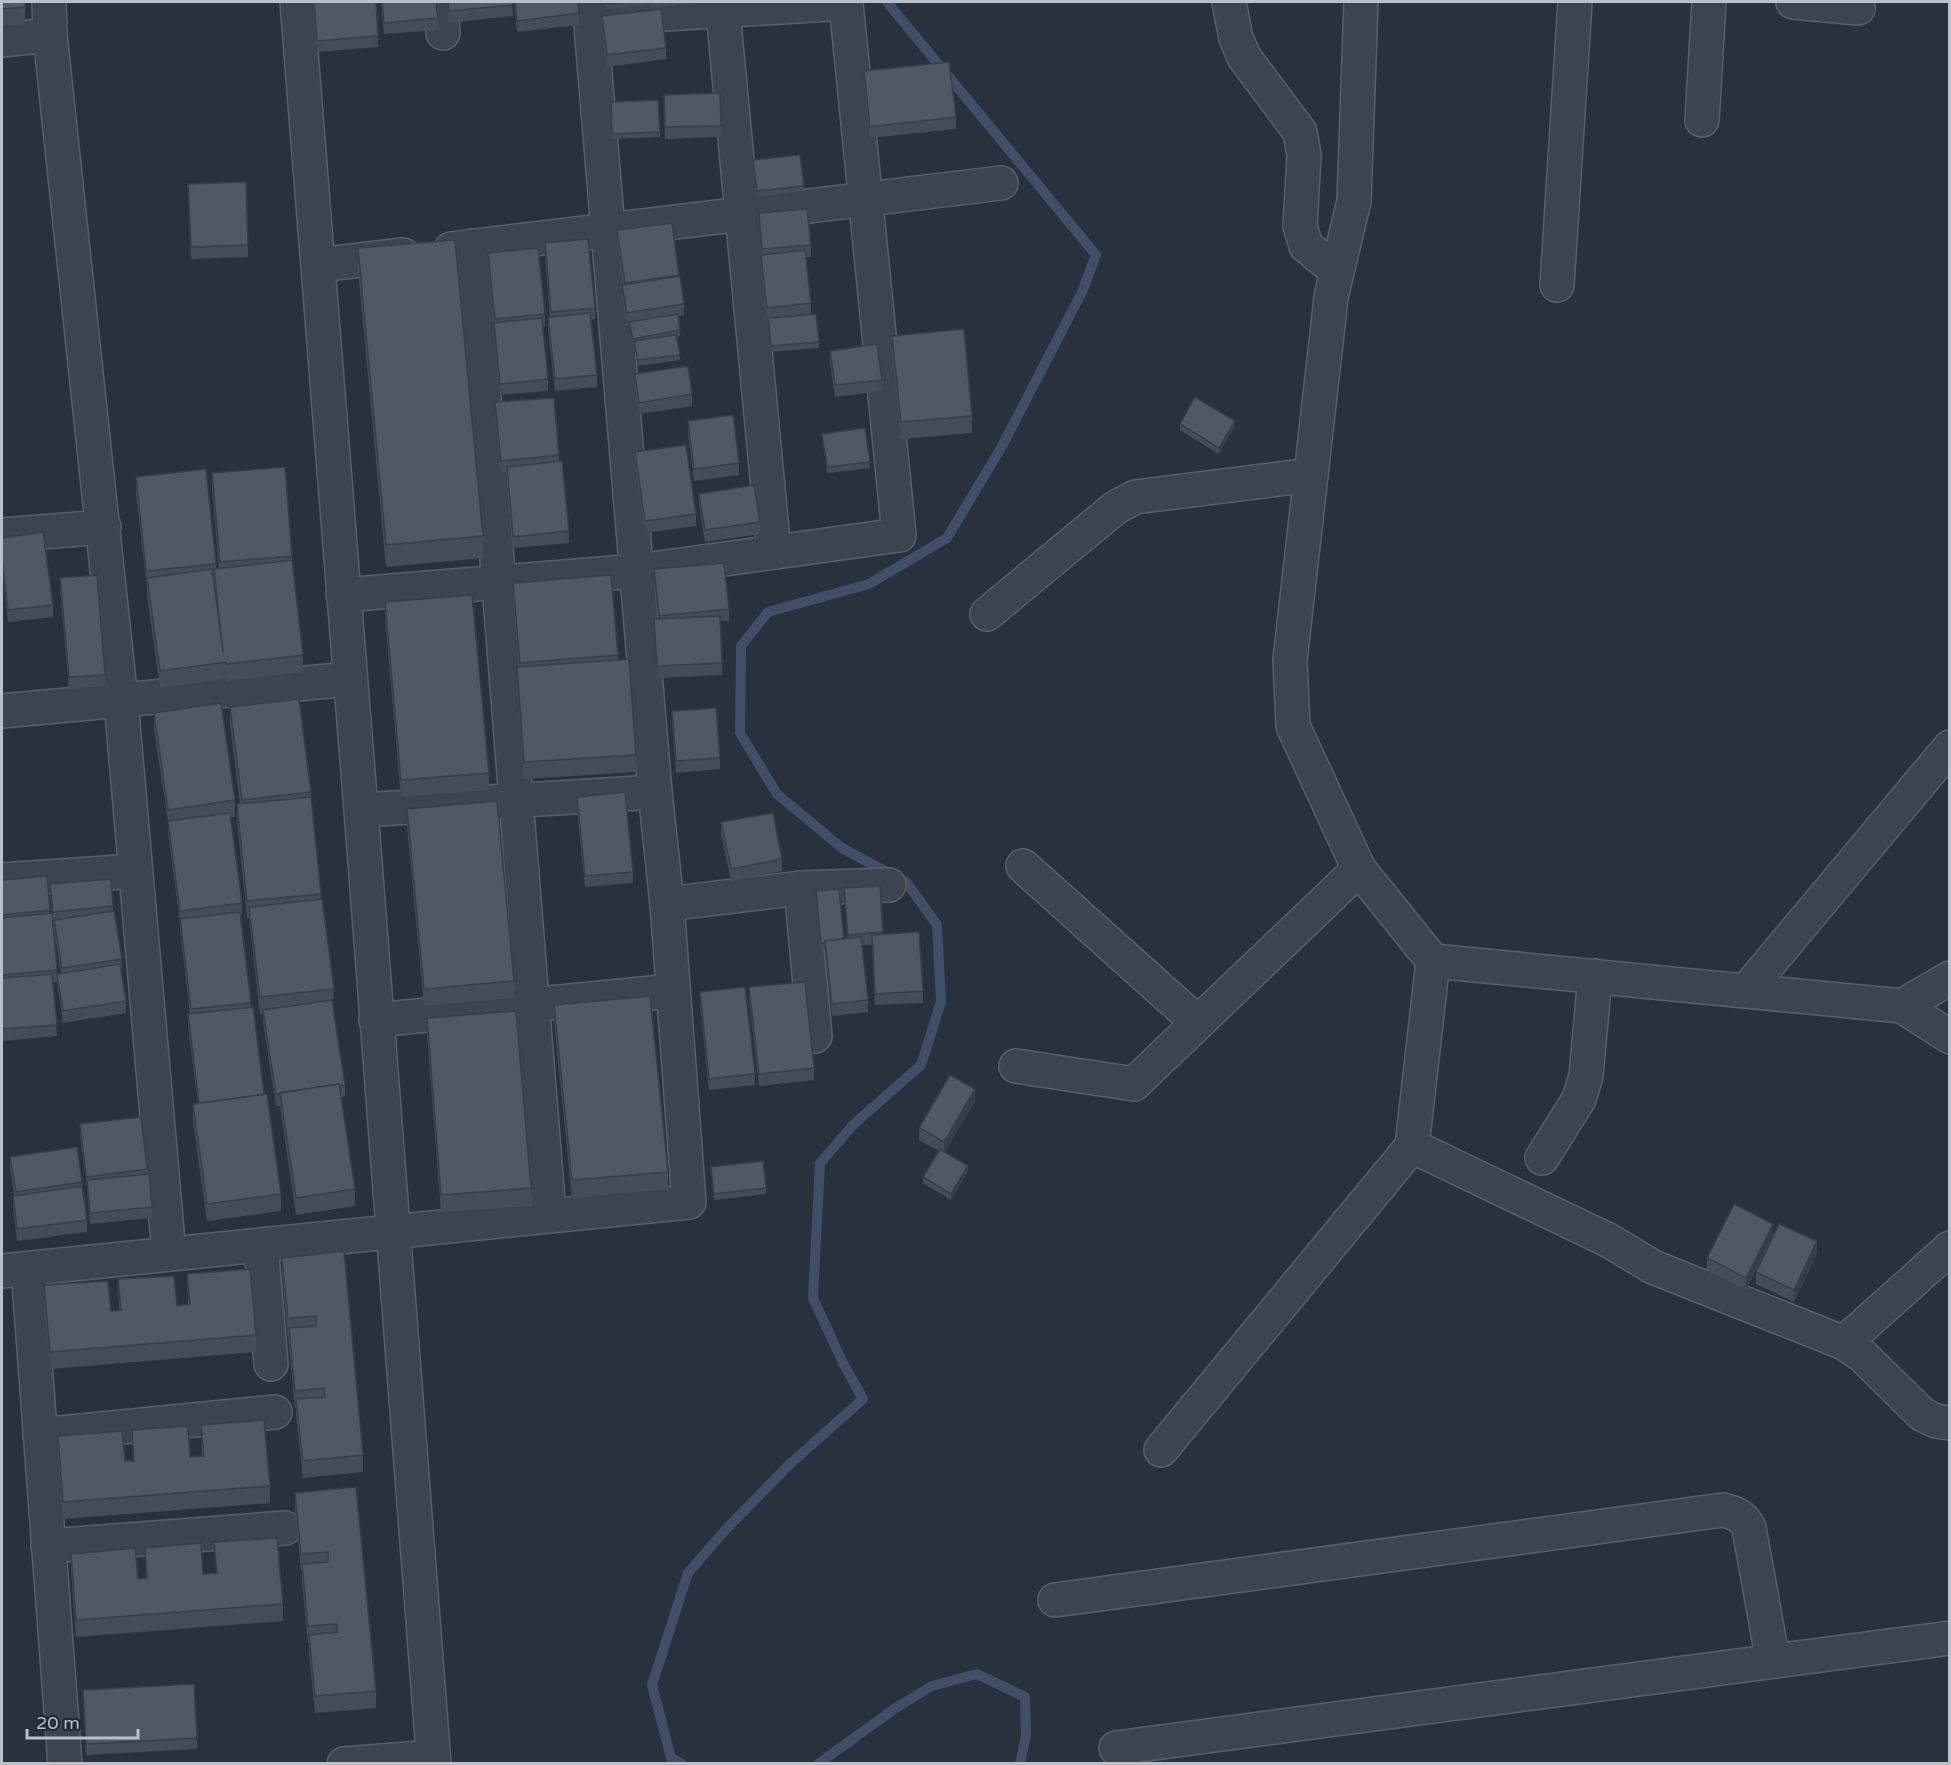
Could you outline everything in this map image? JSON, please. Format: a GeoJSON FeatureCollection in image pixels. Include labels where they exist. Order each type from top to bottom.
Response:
{"type":"FeatureCollection","features":[{"type":"Feature","properties":{"kind":"street"},"geometry":{"type":"LineString","coordinates":[[49,2],[50,34],[121,700],[169,1254]]}},
{"type":"Feature","properties":{"kind":"street"},"geometry":{"type":"LineString","coordinates":[[297,2],[362,810],[433,1760],[344,1764]]}},
{"type":"Feature","properties":{"kind":"street"},"geometry":{"type":"LineString","coordinates":[[1229,2],[1236,38],[1244,57],[1300,132],[1304,155],[1300,226],[1306,246],[1338,271]]}},
{"type":"Feature","properties":{"kind":"street"},"geometry":{"type":"LineString","coordinates":[[1161,1450],[1412,1146],[1434,961],[1359,868],[1293,726],[1290,660],[1331,297],[1354,201],[1360,2]]}},
{"type":"Feature","properties":{"kind":"street"},"geometry":{"type":"LineString","coordinates":[[1557,285],[1575,2]]}},
{"type":"Feature","properties":{"kind":"street"},"geometry":{"type":"LineString","coordinates":[[1702,120],[1709,2]]}},
{"type":"Feature","properties":{"kind":"street"},"geometry":{"type":"LineString","coordinates":[[1793,2],[1858,8]]}},
{"type":"Feature","properties":{"kind":"street"},"geometry":{"type":"LineString","coordinates":[[65,1764],[40,1435],[15,1270],[549,1214],[689,1202],[667,904],[655,792],[637,570],[609,230],[590,10],[723,12],[846,3],[899,535],[637,570],[343,595]]}},
{"type":"Feature","properties":{"kind":"street"},"geometry":{"type":"LineString","coordinates":[[723,12],[774,552]]}},
{"type":"Feature","properties":{"kind":"street"},"geometry":{"type":"LineString","coordinates":[[2,40],[50,34]]}},
{"type":"Feature","properties":{"kind":"street"},"geometry":{"type":"LineString","coordinates":[[318,265],[1001,183]]}},
{"type":"Feature","properties":{"kind":"street"},"geometry":{"type":"LineString","coordinates":[[472,246],[549,1214]]}},
{"type":"Feature","properties":{"kind":"street"},"geometry":{"type":"LineString","coordinates":[[987,614],[1115,507],[1135,497],[1311,476]]}},
{"type":"Feature","properties":{"kind":"street"},"geometry":{"type":"LineString","coordinates":[[2,536],[104,527]]}},
{"type":"Feature","properties":{"kind":"street"},"geometry":{"type":"LineString","coordinates":[[2,711],[350,679]]}},
{"type":"Feature","properties":{"kind":"street"},"geometry":{"type":"LineString","coordinates":[[1746,991],[1950,747]]}},
{"type":"Feature","properties":{"kind":"street"},"geometry":{"type":"LineString","coordinates":[[362,810],[655,792]]}},
{"type":"Feature","properties":{"kind":"street"},"geometry":{"type":"LineString","coordinates":[[1023,866],[1198,1023]]}},
{"type":"Feature","properties":{"kind":"street"},"geometry":{"type":"LineString","coordinates":[[1016,1065],[1134,1084],[1359,868]]}},
{"type":"Feature","properties":{"kind":"street"},"geometry":{"type":"LineString","coordinates":[[2,879],[135,871]]}},
{"type":"Feature","properties":{"kind":"street"},"geometry":{"type":"LineString","coordinates":[[667,904],[801,888],[889,885]]}},
{"type":"Feature","properties":{"kind":"street"},"geometry":{"type":"LineString","coordinates":[[801,888],[815,1036]]}},
{"type":"Feature","properties":{"kind":"street"},"geometry":{"type":"LineString","coordinates":[[1434,961],[1902,1006],[1950,1037]]}},
{"type":"Feature","properties":{"kind":"street"},"geometry":{"type":"LineString","coordinates":[[1542,1158],[1579,1099],[1586,1076],[1595,976]]}},
{"type":"Feature","properties":{"kind":"street"},"geometry":{"type":"LineString","coordinates":[[1902,1006],[1950,978]]}},
{"type":"Feature","properties":{"kind":"street"},"geometry":{"type":"LineString","coordinates":[[376,1020],[672,991]]}},
{"type":"Feature","properties":{"kind":"street"},"geometry":{"type":"LineString","coordinates":[[1412,1146],[1608,1240],[1653,1267],[1844,1343],[1862,1355],[1923,1415],[1936,1421],[1950,1423]]}},
{"type":"Feature","properties":{"kind":"street"},"geometry":{"type":"LineString","coordinates":[[261,1245],[271,1364]]}},
{"type":"Feature","properties":{"kind":"street"},"geometry":{"type":"LineString","coordinates":[[1844,1343],[1950,1248]]}},
{"type":"Feature","properties":{"kind":"street"},"geometry":{"type":"LineString","coordinates":[[40,1435],[275,1412]]}},
{"type":"Feature","properties":{"kind":"street"},"geometry":{"type":"LineString","coordinates":[[1055,1600],[1723,1510],[1744,1518],[1749,1528],[1773,1661]]}},
{"type":"Feature","properties":{"kind":"street"},"geometry":{"type":"LineString","coordinates":[[48,1546],[285,1528]]}},
{"type":"Feature","properties":{"kind":"street"},"geometry":{"type":"LineString","coordinates":[[1116,1748],[1950,1638]]}},
{"type":"Feature","properties":{"kind":"building"},"geometry":{"type":"Polygon","coordinates":[[[2,2],[25,2],[25,7],[2,9],[2,2]]]}},
{"type":"Feature","properties":{"kind":"building"},"geometry":{"type":"Polygon","coordinates":[[[314,2],[376,2],[378,36],[317,41],[314,2]]]}},
{"type":"Feature","properties":{"kind":"building"},"geometry":{"type":"Polygon","coordinates":[[[382,2],[436,2],[438,18],[384,23],[382,2]]]}},
{"type":"Feature","properties":{"kind":"building"},"geometry":{"type":"Polygon","coordinates":[[[448,2],[512,2],[513,5],[449,11],[448,2]]]}},
{"type":"Feature","properties":{"kind":"building"},"geometry":{"type":"Polygon","coordinates":[[[515,2],[578,2],[579,13],[517,21],[515,2]]]}},
{"type":"Feature","properties":{"kind":"building"},"geometry":{"type":"Polygon","coordinates":[[[604,2],[628,2],[605,4],[604,2]]]}},
{"type":"Feature","properties":{"kind":"building"},"geometry":{"type":"Polygon","coordinates":[[[661,9],[666,48],[607,55],[602,16],[661,9]]]}},
{"type":"Feature","properties":{"kind":"building"},"geometry":{"type":"Polygon","coordinates":[[[949,62],[956,117],[870,127],[864,71],[949,62]]]}},
{"type":"Feature","properties":{"kind":"building"},"geometry":{"type":"Polygon","coordinates":[[[720,93],[721,126],[665,127],[664,95],[720,93]]]}},
{"type":"Feature","properties":{"kind":"building"},"geometry":{"type":"Polygon","coordinates":[[[658,100],[660,132],[612,134],[611,102],[658,100]]]}},
{"type":"Feature","properties":{"kind":"building"},"geometry":{"type":"Polygon","coordinates":[[[800,155],[804,186],[757,191],[753,160],[800,155]]]}},
{"type":"Feature","properties":{"kind":"building"},"geometry":{"type":"Polygon","coordinates":[[[246,182],[248,245],[191,247],[188,184],[246,182]]]}},
{"type":"Feature","properties":{"kind":"building"},"geometry":{"type":"Polygon","coordinates":[[[807,209],[811,245],[762,249],[759,213],[807,209]]]}},
{"type":"Feature","properties":{"kind":"building"},"geometry":{"type":"Polygon","coordinates":[[[672,223],[679,275],[625,283],[617,230],[672,223]]]}},
{"type":"Feature","properties":{"kind":"building"},"geometry":{"type":"Polygon","coordinates":[[[588,239],[595,308],[551,312],[545,243],[588,239]]]}},
{"type":"Feature","properties":{"kind":"building"},"geometry":{"type":"Polygon","coordinates":[[[455,240],[483,536],[386,545],[358,248],[455,240]]]}},
{"type":"Feature","properties":{"kind":"building"},"geometry":{"type":"Polygon","coordinates":[[[538,248],[545,314],[495,319],[488,253],[538,248]]]}},
{"type":"Feature","properties":{"kind":"building"},"geometry":{"type":"Polygon","coordinates":[[[805,250],[811,303],[767,308],[761,255],[805,250]]]}},
{"type":"Feature","properties":{"kind":"building"},"geometry":{"type":"Polygon","coordinates":[[[680,276],[684,304],[627,313],[622,285],[680,276]]]}},
{"type":"Feature","properties":{"kind":"building"},"geometry":{"type":"Polygon","coordinates":[[[590,313],[597,375],[555,379],[548,317],[590,313]]]}},
{"type":"Feature","properties":{"kind":"building"},"geometry":{"type":"Polygon","coordinates":[[[678,314],[680,330],[633,339],[629,322],[678,314]]]}},
{"type":"Feature","properties":{"kind":"building"},"geometry":{"type":"Polygon","coordinates":[[[816,314],[819,342],[771,346],[768,318],[816,314]]]}},
{"type":"Feature","properties":{"kind":"building"},"geometry":{"type":"Polygon","coordinates":[[[542,318],[548,379],[500,384],[494,323],[542,318]]]}},
{"type":"Feature","properties":{"kind":"building"},"geometry":{"type":"Polygon","coordinates":[[[964,329],[972,416],[901,422],[892,336],[964,329]]]}},
{"type":"Feature","properties":{"kind":"building"},"geometry":{"type":"Polygon","coordinates":[[[676,335],[680,355],[638,360],[634,341],[676,335]]]}},
{"type":"Feature","properties":{"kind":"building"},"geometry":{"type":"Polygon","coordinates":[[[877,344],[882,380],[835,385],[830,351],[877,344]]]}},
{"type":"Feature","properties":{"kind":"building"},"geometry":{"type":"Polygon","coordinates":[[[688,366],[692,394],[639,403],[635,374],[688,366]]]}},
{"type":"Feature","properties":{"kind":"building"},"geometry":{"type":"Polygon","coordinates":[[[1195,397],[1235,421],[1219,448],[1180,424],[1195,397]]]}},
{"type":"Feature","properties":{"kind":"building"},"geometry":{"type":"Polygon","coordinates":[[[554,398],[559,455],[501,461],[495,402],[554,398]]]}},
{"type":"Feature","properties":{"kind":"building"},"geometry":{"type":"Polygon","coordinates":[[[733,415],[739,463],[694,469],[688,421],[733,415]]]}},
{"type":"Feature","properties":{"kind":"building"},"geometry":{"type":"Polygon","coordinates":[[[865,428],[870,462],[827,467],[822,434],[865,428]]]}},
{"type":"Feature","properties":{"kind":"building"},"geometry":{"type":"Polygon","coordinates":[[[686,445],[696,514],[645,521],[635,452],[686,445]]]}},
{"type":"Feature","properties":{"kind":"building"},"geometry":{"type":"Polygon","coordinates":[[[562,461],[569,531],[513,537],[507,467],[562,461]]]}},
{"type":"Feature","properties":{"kind":"building"},"geometry":{"type":"Polygon","coordinates":[[[285,467],[292,556],[220,562],[212,473],[285,467]]]}},
{"type":"Feature","properties":{"kind":"building"},"geometry":{"type":"Polygon","coordinates":[[[206,469],[216,564],[146,571],[136,477],[206,469]]]}},
{"type":"Feature","properties":{"kind":"building"},"geometry":{"type":"Polygon","coordinates":[[[754,485],[760,522],[705,530],[699,494],[754,485]]]}},
{"type":"Feature","properties":{"kind":"building"},"geometry":{"type":"Polygon","coordinates":[[[43,532],[53,605],[8,610],[2,538],[43,532]]]}},
{"type":"Feature","properties":{"kind":"building"},"geometry":{"type":"Polygon","coordinates":[[[292,560],[303,655],[160,671],[147,578],[212,569],[223,652],[214,569],[292,560]]]}},
{"type":"Feature","properties":{"kind":"building"},"geometry":{"type":"Polygon","coordinates":[[[724,563],[729,609],[659,616],[654,569],[724,563]]]}},
{"type":"Feature","properties":{"kind":"building"},"geometry":{"type":"Polygon","coordinates":[[[97,575],[105,675],[69,677],[60,578],[97,575]]]}},
{"type":"Feature","properties":{"kind":"building"},"geometry":{"type":"Polygon","coordinates":[[[611,575],[618,655],[520,663],[513,583],[611,575]]]}},
{"type":"Feature","properties":{"kind":"building"},"geometry":{"type":"Polygon","coordinates":[[[472,595],[489,773],[401,780],[385,602],[472,595]]]}},
{"type":"Feature","properties":{"kind":"building"},"geometry":{"type":"Polygon","coordinates":[[[720,616],[722,663],[657,666],[654,619],[720,616]]]}},
{"type":"Feature","properties":{"kind":"building"},"geometry":{"type":"Polygon","coordinates":[[[629,659],[636,755],[524,762],[517,667],[629,659]]]}},
{"type":"Feature","properties":{"kind":"building"},"geometry":{"type":"Polygon","coordinates":[[[299,699],[311,792],[242,800],[230,707],[299,699]]]}},
{"type":"Feature","properties":{"kind":"building"},"geometry":{"type":"Polygon","coordinates":[[[221,703],[235,800],[168,810],[154,713],[221,703]]]}},
{"type":"Feature","properties":{"kind":"building"},"geometry":{"type":"Polygon","coordinates":[[[716,708],[720,758],[676,761],[672,711],[716,708]]]}},
{"type":"Feature","properties":{"kind":"building"},"geometry":{"type":"Polygon","coordinates":[[[625,792],[633,872],[585,876],[577,797],[625,792]]]}},
{"type":"Feature","properties":{"kind":"building"},"geometry":{"type":"Polygon","coordinates":[[[311,797],[321,894],[247,901],[237,804],[311,797]]]}},
{"type":"Feature","properties":{"kind":"building"},"geometry":{"type":"Polygon","coordinates":[[[497,801],[514,981],[424,989],[407,809],[497,801]]]}},
{"type":"Feature","properties":{"kind":"building"},"geometry":{"type":"Polygon","coordinates":[[[230,813],[242,903],[180,911],[168,821],[230,813]]]}},
{"type":"Feature","properties":{"kind":"building"},"geometry":{"type":"Polygon","coordinates":[[[773,813],[782,859],[731,869],[721,822],[773,813]]]}},
{"type":"Feature","properties":{"kind":"building"},"geometry":{"type":"Polygon","coordinates":[[[47,876],[50,910],[2,915],[2,880],[47,876]]]}},
{"type":"Feature","properties":{"kind":"building"},"geometry":{"type":"Polygon","coordinates":[[[111,879],[113,906],[53,912],[50,884],[111,879]]]}},
{"type":"Feature","properties":{"kind":"building"},"geometry":{"type":"Polygon","coordinates":[[[880,886],[883,932],[848,935],[844,888],[880,886]]]}},
{"type":"Feature","properties":{"kind":"building"},"geometry":{"type":"Polygon","coordinates":[[[839,889],[844,939],[821,943],[816,891],[839,889]]]}},
{"type":"Feature","properties":{"kind":"building"},"geometry":{"type":"Polygon","coordinates":[[[322,899],[334,989],[260,997],[249,907],[322,899]]]}},
{"type":"Feature","properties":{"kind":"building"},"geometry":{"type":"Polygon","coordinates":[[[114,911],[122,959],[62,968],[54,920],[114,911]]]}},
{"type":"Feature","properties":{"kind":"building"},"geometry":{"type":"Polygon","coordinates":[[[240,912],[251,1003],[191,1009],[180,919],[240,912]]]}},
{"type":"Feature","properties":{"kind":"building"},"geometry":{"type":"Polygon","coordinates":[[[52,913],[57,970],[2,975],[2,918],[52,913]]]}},
{"type":"Feature","properties":{"kind":"building"},"geometry":{"type":"Polygon","coordinates":[[[919,932],[923,991],[875,994],[872,935],[919,932]]]}},
{"type":"Feature","properties":{"kind":"building"},"geometry":{"type":"Polygon","coordinates":[[[861,937],[868,1000],[832,1004],[825,941],[861,937]]]}},
{"type":"Feature","properties":{"kind":"building"},"geometry":{"type":"Polygon","coordinates":[[[120,964],[126,1001],[63,1011],[57,974],[120,964]]]}},
{"type":"Feature","properties":{"kind":"building"},"geometry":{"type":"Polygon","coordinates":[[[52,974],[57,1025],[2,1029],[2,978],[52,974]]]}},
{"type":"Feature","properties":{"kind":"building"},"geometry":{"type":"Polygon","coordinates":[[[805,982],[814,1068],[759,1074],[749,987],[805,982]]]}},
{"type":"Feature","properties":{"kind":"building"},"geometry":{"type":"Polygon","coordinates":[[[745,987],[755,1074],[709,1079],[700,992],[745,987]]]}},
{"type":"Feature","properties":{"kind":"building"},"geometry":{"type":"Polygon","coordinates":[[[650,996],[668,1172],[572,1180],[554,1005],[650,996]]]}},
{"type":"Feature","properties":{"kind":"building"},"geometry":{"type":"Polygon","coordinates":[[[332,1000],[345,1085],[339,1086],[339,1084],[276,1095],[263,1010],[332,1000]]]}},
{"type":"Feature","properties":{"kind":"building"},"geometry":{"type":"Polygon","coordinates":[[[253,1007],[264,1094],[199,1104],[188,1014],[253,1007]]]}},
{"type":"Feature","properties":{"kind":"building"},"geometry":{"type":"Polygon","coordinates":[[[516,1011],[531,1188],[441,1195],[427,1018],[516,1011]]]}},
{"type":"Feature","properties":{"kind":"building"},"geometry":{"type":"Polygon","coordinates":[[[950,1075],[975,1089],[944,1142],[919,1128],[950,1075]]]}},
{"type":"Feature","properties":{"kind":"building"},"geometry":{"type":"Polygon","coordinates":[[[339,1084],[355,1189],[296,1198],[280,1093],[339,1084]]]}},
{"type":"Feature","properties":{"kind":"building"},"geometry":{"type":"Polygon","coordinates":[[[267,1094],[281,1194],[207,1204],[193,1104],[267,1094]]]}},
{"type":"Feature","properties":{"kind":"building"},"geometry":{"type":"Polygon","coordinates":[[[141,1117],[147,1169],[86,1177],[80,1124],[141,1117]]]}},
{"type":"Feature","properties":{"kind":"building"},"geometry":{"type":"Polygon","coordinates":[[[77,1147],[82,1182],[16,1192],[10,1157],[77,1147]]]}},
{"type":"Feature","properties":{"kind":"building"},"geometry":{"type":"Polygon","coordinates":[[[940,1149],[968,1166],[951,1194],[923,1177],[940,1149]]]}},
{"type":"Feature","properties":{"kind":"building"},"geometry":{"type":"Polygon","coordinates":[[[763,1161],[766,1188],[714,1194],[711,1167],[763,1161]]]}},
{"type":"Feature","properties":{"kind":"building"},"geometry":{"type":"Polygon","coordinates":[[[149,1174],[152,1207],[90,1213],[87,1180],[149,1174]]]}},
{"type":"Feature","properties":{"kind":"building"},"geometry":{"type":"Polygon","coordinates":[[[82,1186],[87,1220],[17,1229],[13,1196],[82,1186]]]}},
{"type":"Feature","properties":{"kind":"building"},"geometry":{"type":"Polygon","coordinates":[[[1734,1204],[1773,1224],[1746,1278],[1707,1258],[1734,1204]]]}},
{"type":"Feature","properties":{"kind":"building"},"geometry":{"type":"Polygon","coordinates":[[[1779,1224],[1817,1241],[1794,1290],[1756,1272],[1779,1224]]]}},
{"type":"Feature","properties":{"kind":"building"},"geometry":{"type":"Polygon","coordinates":[[[344,1251],[363,1455],[303,1461],[296,1399],[325,1397],[324,1388],[295,1391],[289,1328],[316,1326],[316,1316],[288,1318],[282,1258],[344,1251]]]}},
{"type":"Feature","properties":{"kind":"building"},"geometry":{"type":"Polygon","coordinates":[[[250,1269],[256,1335],[50,1352],[44,1285],[108,1281],[111,1311],[121,1310],[118,1279],[174,1276],[177,1306],[190,1304],[187,1274],[250,1269]]]}},
{"type":"Feature","properties":{"kind":"building"},"geometry":{"type":"Polygon","coordinates":[[[264,1420],[270,1486],[63,1502],[58,1436],[122,1431],[125,1461],[134,1461],[132,1430],[188,1426],[190,1457],[204,1456],[201,1425],[264,1420]]]}},
{"type":"Feature","properties":{"kind":"building"},"geometry":{"type":"Polygon","coordinates":[[[356,1487],[376,1691],[315,1696],[309,1635],[338,1632],[336,1624],[308,1626],[302,1564],[328,1562],[328,1552],[301,1554],[295,1493],[356,1487]]]}},
{"type":"Feature","properties":{"kind":"building"},"geometry":{"type":"Polygon","coordinates":[[[277,1538],[283,1604],[76,1620],[71,1554],[135,1548],[138,1579],[147,1578],[145,1548],[201,1543],[203,1574],[217,1573],[214,1542],[277,1538]]]}},
{"type":"Feature","properties":{"kind":"building"},"geometry":{"type":"Polygon","coordinates":[[[194,1684],[197,1738],[86,1744],[83,1690],[194,1684]]]}},
{"type":"Feature","properties":{"kind":"waterway"},"geometry":{"type":"LineString","coordinates":[[682,1764],[671,1758],[652,1685],[688,1573],[727,1528],[790,1464],[863,1399],[843,1363],[813,1298],[820,1163],[854,1124],[921,1065],[941,1002],[937,925],[907,883],[842,848],[777,794],[740,733],[741,646],[768,612],[869,584],[947,538],[1001,448],[1082,292],[1096,255],[887,2]]}},
{"type":"Feature","properties":{"kind":"waterway"},"geometry":{"type":"LineString","coordinates":[[818,1764],[897,1707],[932,1686],[977,1674],[1025,1697],[1026,1735],[1020,1764]]}}]}
